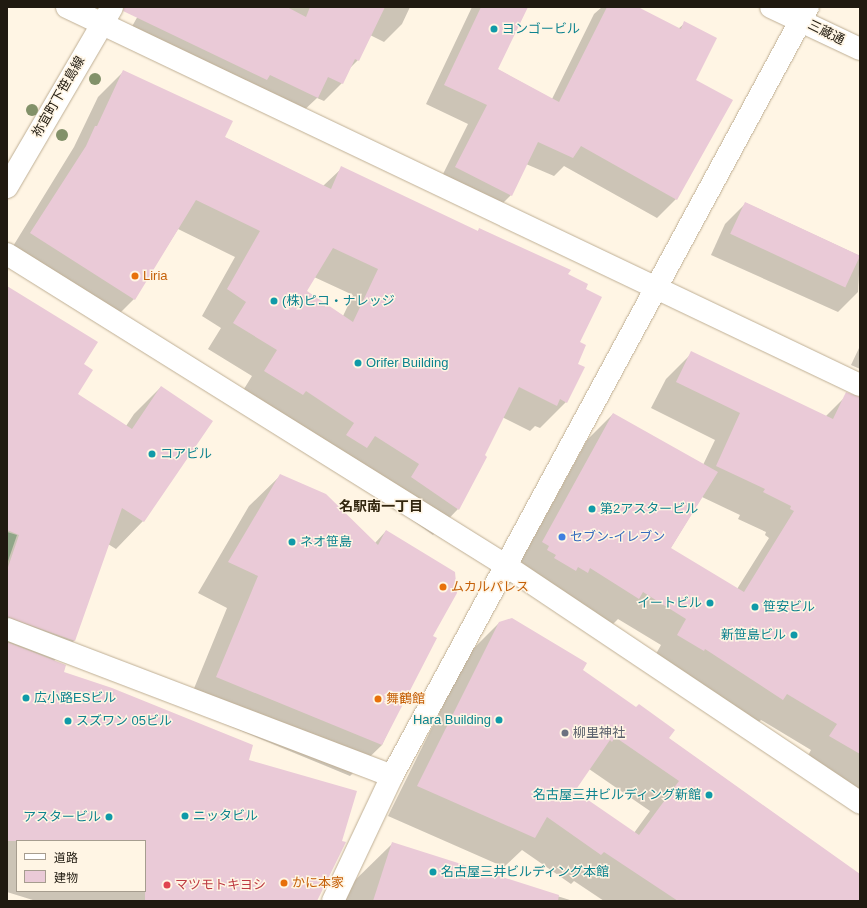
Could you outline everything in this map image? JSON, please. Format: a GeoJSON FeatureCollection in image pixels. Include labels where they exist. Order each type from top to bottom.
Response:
{"type":"FeatureCollection","features":[{"type":"Feature","properties":{"kind":"street"},"geometry":{"type":"LineString","coordinates":[[67,7],[107,15],[656,288],[860,385]]}},
{"type":"Feature","properties":{"kind":"street","name":"三蔵通"},"geometry":{"type":"LineString","coordinates":[[771,7],[804,14],[860,50]]}},
{"type":"Feature","properties":{"kind":"street"},"geometry":{"type":"LineString","coordinates":[[333,901],[392,776],[804,14]]}},
{"type":"Feature","properties":{"kind":"street","name":"祢宜町下笹島線"},"geometry":{"type":"LineString","coordinates":[[7,187],[107,15]]}},
{"type":"Feature","properties":{"kind":"street"},"geometry":{"type":"LineString","coordinates":[[7,254],[506,565],[860,803]]}},
{"type":"Feature","properties":{"kind":"street"},"geometry":{"type":"LineString","coordinates":[[7,629],[392,776]]}},
{"type":"Feature","properties":{"kind":"green space"},"geometry":{"type":"Polygon","coordinates":[[[7,532],[17,535],[7,564],[7,532]]]}},
{"type":"Feature","properties":{"kind":"building"},"geometry":{"type":"Polygon","coordinates":[[[124,7],[287,7],[306,17],[310,7],[385,7],[359,61],[355,59],[343,84],[328,77],[318,98],[270,75],[267,80],[123,11],[124,7]]]}},
{"type":"Feature","properties":{"kind":"building"},"geometry":{"type":"Polygon","coordinates":[[[481,7],[528,7],[498,69],[559,102],[607,7],[638,7],[681,29],[684,21],[717,38],[696,80],[733,100],[677,200],[581,146],[573,158],[538,142],[512,196],[455,167],[487,105],[444,85],[481,7]]]}},
{"type":"Feature","properties":{"kind":"building"},"geometry":{"type":"Polygon","coordinates":[[[123,70],[233,121],[225,137],[331,189],[341,166],[478,231],[479,228],[571,270],[568,274],[588,284],[586,289],[602,297],[580,342],[586,345],[578,364],[585,367],[567,403],[560,399],[557,406],[519,387],[485,455],[487,457],[459,510],[411,477],[419,464],[375,436],[367,448],[346,435],[354,423],[306,391],[303,395],[264,371],[277,350],[233,323],[246,302],[227,289],[260,231],[196,200],[135,300],[30,233],[86,146],[95,126],[97,126],[123,70]],[[333,248],[307,291],[353,322],[378,269],[333,248]]]}},
{"type":"Feature","properties":{"kind":"building"},"geometry":{"type":"Polygon","coordinates":[[[745,202],[860,256],[845,287],[730,234],[745,202]]]}},
{"type":"Feature","properties":{"kind":"building"},"geometry":{"type":"Polygon","coordinates":[[[7,286],[98,342],[84,364],[93,370],[78,394],[132,429],[161,386],[213,421],[144,522],[122,508],[75,641],[7,617],[7,570],[19,535],[7,530],[7,286]]]}},
{"type":"Feature","properties":{"kind":"building"},"geometry":{"type":"Polygon","coordinates":[[[691,351],[833,419],[846,392],[860,397],[860,754],[829,736],[837,724],[787,694],[783,700],[705,649],[704,651],[677,635],[686,619],[643,592],[639,599],[590,568],[588,573],[578,567],[576,571],[554,558],[556,555],[547,550],[549,546],[542,542],[613,413],[718,472],[671,548],[744,592],[794,511],[790,509],[791,506],[763,492],[765,489],[716,466],[740,413],[676,382],[691,351]]]}},
{"type":"Feature","properties":{"kind":"building"},"geometry":{"type":"Polygon","coordinates":[[[280,474],[326,494],[378,545],[386,530],[455,572],[457,593],[433,636],[437,638],[382,745],[216,677],[258,576],[228,562],[280,474]]]}},
{"type":"Feature","properties":{"kind":"building"},"geometry":{"type":"Polygon","coordinates":[[[512,618],[587,663],[583,670],[636,707],[639,704],[675,730],[669,738],[860,874],[860,901],[678,901],[604,852],[601,855],[547,817],[535,838],[417,786],[499,622],[512,618]],[[615,737],[612,742],[610,740],[575,791],[639,835],[679,781],[615,737]]]}},
{"type":"Feature","properties":{"kind":"building"},"geometry":{"type":"Polygon","coordinates":[[[7,642],[66,665],[64,672],[112,688],[253,745],[249,760],[357,791],[342,841],[346,842],[317,901],[145,901],[146,840],[7,841],[7,642]]]}},
{"type":"Feature","properties":{"kind":"building","name":"名古屋三井ビルディング本館"},"geometry":{"type":"Polygon","coordinates":[[[392,842],[559,895],[558,901],[373,901],[392,842]]]}},
{"type":"Feature","properties":{"kind":"place","name":"ヨンゴービル"},"geometry":{"type":"Point","coordinates":[494,29]}},
{"type":"Feature","properties":{"kind":"place","name":"Liria"},"geometry":{"type":"Point","coordinates":[135,276]}},
{"type":"Feature","properties":{"kind":"place","name":"(株)ピコ・ナレッジ"},"geometry":{"type":"Point","coordinates":[274,301]}},
{"type":"Feature","properties":{"kind":"place","name":"Orifer Building"},"geometry":{"type":"Point","coordinates":[358,363]}},
{"type":"Feature","properties":{"kind":"place","name":"コアビル"},"geometry":{"type":"Point","coordinates":[152,454]}},
{"type":"Feature","properties":{"kind":"place","name":"第2アスタービル"},"geometry":{"type":"Point","coordinates":[592,509]}},
{"type":"Feature","properties":{"kind":"place","name":"セブン-イレブン"},"geometry":{"type":"Point","coordinates":[562,537]}},
{"type":"Feature","properties":{"kind":"place","name":"ネオ笹島"},"geometry":{"type":"Point","coordinates":[292,542]}},
{"type":"Feature","properties":{"kind":"place","name":"ムカルパレス"},"geometry":{"type":"Point","coordinates":[443,587]}},
{"type":"Feature","properties":{"kind":"place","name":"イートビル"},"geometry":{"type":"Point","coordinates":[710,603]}},
{"type":"Feature","properties":{"kind":"place","name":"笹安ビル"},"geometry":{"type":"Point","coordinates":[755,607]}},
{"type":"Feature","properties":{"kind":"place","name":"新笹島ビル"},"geometry":{"type":"Point","coordinates":[794,635]}},
{"type":"Feature","properties":{"kind":"place","name":"広小路ESビル"},"geometry":{"type":"Point","coordinates":[26,698]}},
{"type":"Feature","properties":{"kind":"place","name":"舞鶴館"},"geometry":{"type":"Point","coordinates":[378,699]}},
{"type":"Feature","properties":{"kind":"place","name":"Hara Building"},"geometry":{"type":"Point","coordinates":[499,720]}},
{"type":"Feature","properties":{"kind":"place","name":"スズワン 05ビル"},"geometry":{"type":"Point","coordinates":[68,721]}},
{"type":"Feature","properties":{"kind":"place","name":"柳里神社"},"geometry":{"type":"Point","coordinates":[565,733]}},
{"type":"Feature","properties":{"kind":"place","name":"名古屋三井ビルディング新館"},"geometry":{"type":"Point","coordinates":[709,795]}},
{"type":"Feature","properties":{"kind":"place","name":"ニッタビル"},"geometry":{"type":"Point","coordinates":[185,816]}},
{"type":"Feature","properties":{"kind":"place","name":"アスタービル"},"geometry":{"type":"Point","coordinates":[109,817]}},
{"type":"Feature","properties":{"kind":"place","name":"名古屋三井ビルディング本館"},"geometry":{"type":"Point","coordinates":[433,872]}},
{"type":"Feature","properties":{"kind":"place","name":"かに本家"},"geometry":{"type":"Point","coordinates":[284,883]}},
{"type":"Feature","properties":{"kind":"place","name":"マツモトキヨシ"},"geometry":{"type":"Point","coordinates":[167,885]}},
{"type":"Feature","properties":{"kind":"district","name":"名駅南一丁目"},"geometry":{"type":"Point","coordinates":[381,506]}}]}
